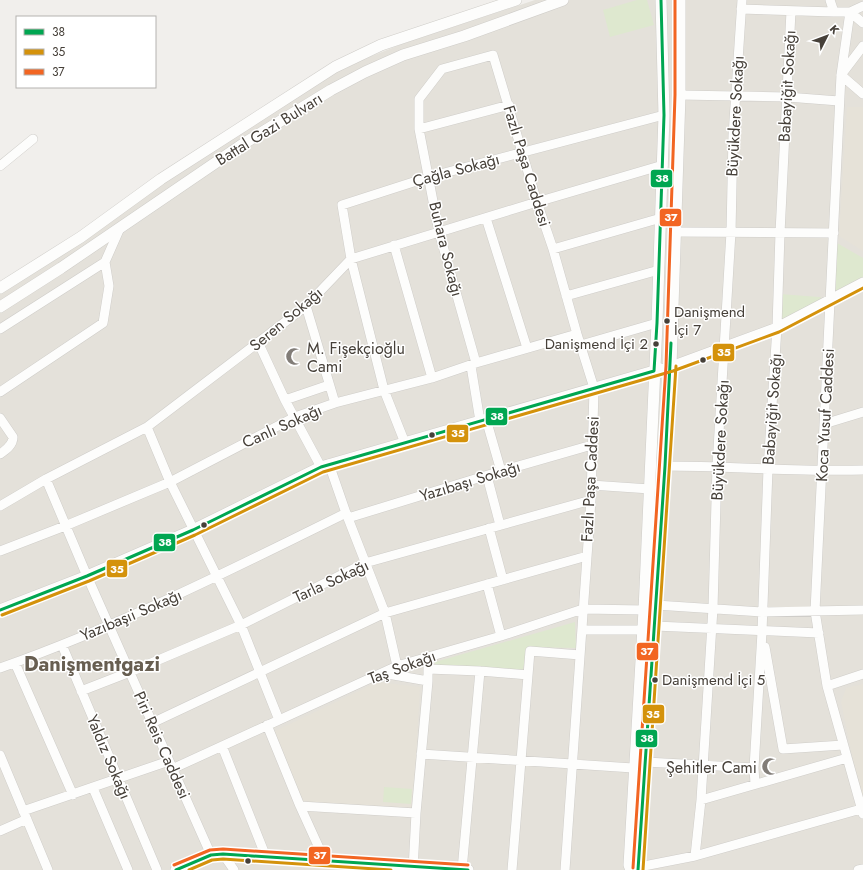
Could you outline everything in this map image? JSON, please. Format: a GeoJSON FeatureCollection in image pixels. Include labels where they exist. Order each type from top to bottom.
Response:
{"type":"FeatureCollection","features":[{"type":"Feature","properties":{"kind":"street","name":"Battal Gazi Bulvarı"},"geometry":{"type":"LineString","coordinates":[[0,288],[80,237],[168,175],[335,67],[381,46],[516,0]]}},
{"type":"Feature","properties":{"kind":"street","name":"Battal Gazi Bulvarı"},"geometry":{"type":"LineString","coordinates":[[0,307],[61,268],[243,144],[331,90],[365,72],[403,55],[464,36],[563,0]]}},
{"type":"Feature","properties":{"kind":"street"},"geometry":{"type":"LineString","coordinates":[[653,0],[662,14]]}},
{"type":"Feature","properties":{"kind":"street"},"geometry":{"type":"LineString","coordinates":[[661,0],[664,115],[658,323],[654,371],[644,610],[628,865],[636,869],[695,856],[862,811]]}},
{"type":"Feature","properties":{"kind":"street"},"geometry":{"type":"LineString","coordinates":[[636,869],[646,762],[671,366],[674,232],[680,95],[680,0]]}},
{"type":"Feature","properties":{"kind":"street"},"geometry":{"type":"LineString","coordinates":[[830,0],[834,12]]}},
{"type":"Feature","properties":{"kind":"street"},"geometry":{"type":"LineString","coordinates":[[741,5],[791,11],[834,12],[850,12],[863,6]]}},
{"type":"Feature","properties":{"kind":"street","name":"Büyükdere Sokağı"},"geometry":{"type":"LineString","coordinates":[[695,856],[701,800],[713,608],[717,466],[731,232],[733,136],[741,5]]}},
{"type":"Feature","properties":{"kind":"street","name":"Babayiğit Sokağı"},"geometry":{"type":"LineString","coordinates":[[755,784],[754,768],[762,632],[768,469],[778,327],[780,232],[791,11]]}},
{"type":"Feature","properties":{"kind":"street"},"geometry":{"type":"LineString","coordinates":[[850,12],[863,23]]}},
{"type":"Feature","properties":{"kind":"street","name":"Koca Yusuf Caddesi"},"geometry":{"type":"LineString","coordinates":[[850,12],[841,75],[839,101],[834,233],[815,611],[827,686],[862,811]]}},
{"type":"Feature","properties":{"kind":"street"},"geometry":{"type":"LineString","coordinates":[[863,46],[841,75],[863,94]]}},
{"type":"Feature","properties":{"kind":"street","name":"Buhara Sokağı"},"geometry":{"type":"LineString","coordinates":[[493,55],[442,69],[419,99],[419,129],[439,232],[474,364],[483,420],[501,471]]}},
{"type":"Feature","properties":{"kind":"street","name":"Fazlı Paşa Caddesi"},"geometry":{"type":"LineString","coordinates":[[493,55],[594,388],[587,556],[565,870]]}},
{"type":"Feature","properties":{"kind":"street"},"geometry":{"type":"LineString","coordinates":[[680,95],[787,97],[839,101]]}},
{"type":"Feature","properties":{"kind":"street"},"geometry":{"type":"LineString","coordinates":[[419,129],[509,105]]}},
{"type":"Feature","properties":{"kind":"street","name":"Çağla Sokağı"},"geometry":{"type":"LineString","coordinates":[[351,259],[342,205],[429,177],[664,115]]}},
{"type":"Feature","properties":{"kind":"street"},"geometry":{"type":"LineString","coordinates":[[0,166],[33,139]]}},
{"type":"Feature","properties":{"kind":"street","name":"Seren Sokağı"},"geometry":{"type":"LineString","coordinates":[[0,506],[46,479],[146,427],[306,306],[351,259],[663,165]]}},
{"type":"Feature","properties":{"kind":"street"},"geometry":{"type":"LineString","coordinates":[[486,218],[527,348]]}},
{"type":"Feature","properties":{"kind":"street"},"geometry":{"type":"LineString","coordinates":[[553,249],[661,218]]}},
{"type":"Feature","properties":{"kind":"street"},"geometry":{"type":"LineString","coordinates":[[0,392],[103,323],[108,286],[105,262],[120,228]]}},
{"type":"Feature","properties":{"kind":"street"},"geometry":{"type":"LineString","coordinates":[[674,232],[834,233]]}},
{"type":"Feature","properties":{"kind":"street"},"geometry":{"type":"LineString","coordinates":[[394,245],[432,378]]}},
{"type":"Feature","properties":{"kind":"street"},"geometry":{"type":"LineString","coordinates":[[351,259],[384,390],[404,443]]}},
{"type":"Feature","properties":{"kind":"street"},"geometry":{"type":"LineString","coordinates":[[0,329],[105,262]]}},
{"type":"Feature","properties":{"kind":"street"},"geometry":{"type":"LineString","coordinates":[[566,296],[659,270]]}},
{"type":"Feature","properties":{"kind":"street"},"geometry":{"type":"LineString","coordinates":[[0,610],[87,576],[193,530],[325,465],[671,366],[778,327],[863,282]]}},
{"type":"Feature","properties":{"kind":"street"},"geometry":{"type":"LineString","coordinates":[[306,306],[335,403]]}},
{"type":"Feature","properties":{"kind":"street"},"geometry":{"type":"LineString","coordinates":[[581,344],[658,323]]}},
{"type":"Feature","properties":{"kind":"street","name":"Canlı Sokağı"},"geometry":{"type":"LineString","coordinates":[[0,551],[65,526],[170,482],[295,417],[335,403],[432,378],[474,364],[577,334]]}},
{"type":"Feature","properties":{"kind":"street"},"geometry":{"type":"LineString","coordinates":[[258,342],[285,400],[325,465],[347,515],[385,613],[397,666]]}},
{"type":"Feature","properties":{"kind":"street"},"geometry":{"type":"LineString","coordinates":[[285,400],[329,385]]}},
{"type":"Feature","properties":{"kind":"street"},"geometry":{"type":"LineString","coordinates":[[824,424],[863,412]]}},
{"type":"Feature","properties":{"kind":"street"},"geometry":{"type":"LineString","coordinates":[[0,418],[13,437],[13,440],[7,448],[0,454]]}},
{"type":"Feature","properties":{"kind":"street"},"geometry":{"type":"LineString","coordinates":[[146,427],[193,530],[241,625],[259,674],[279,720]]}},
{"type":"Feature","properties":{"kind":"street","name":"Yazıbaşı Sokağı"},"geometry":{"type":"LineString","coordinates":[[217,577],[347,515],[592,445]]}},
{"type":"Feature","properties":{"kind":"street"},"geometry":{"type":"LineString","coordinates":[[665,466],[717,466],[822,471],[863,470]]}},
{"type":"Feature","properties":{"kind":"street"},"geometry":{"type":"LineString","coordinates":[[487,476],[500,525]]}},
{"type":"Feature","properties":{"kind":"street","name":"Piri Reis Caddesi"},"geometry":{"type":"LineString","coordinates":[[46,479],[65,526],[210,856]]}},
{"type":"Feature","properties":{"kind":"street"},"geometry":{"type":"LineString","coordinates":[[591,485],[650,489]]}},
{"type":"Feature","properties":{"kind":"street","name":"Tarla Sokağı"},"geometry":{"type":"LineString","coordinates":[[81,691],[241,625],[365,563],[590,500]]}},
{"type":"Feature","properties":{"kind":"street"},"geometry":{"type":"LineString","coordinates":[[489,528],[503,580]]}},
{"type":"Feature","properties":{"kind":"street"},"geometry":{"type":"LineString","coordinates":[[152,723],[259,674],[385,613],[587,556]]}},
{"type":"Feature","properties":{"kind":"street","name":"Yazıbaşıi Sokağı"},"geometry":{"type":"LineString","coordinates":[[0,668],[109,625],[217,577]]}},
{"type":"Feature","properties":{"kind":"street"},"geometry":{"type":"LineString","coordinates":[[487,584],[501,636]]}},
{"type":"Feature","properties":{"kind":"street"},"geometry":{"type":"LineString","coordinates":[[656,605],[762,612],[863,610]]}},
{"type":"Feature","properties":{"kind":"street","name":"Taş Sokağı"},"geometry":{"type":"LineString","coordinates":[[0,831],[25,815],[73,795],[171,765],[222,746],[397,666],[501,636],[583,609],[644,610]]}},
{"type":"Feature","properties":{"kind":"street"},"geometry":{"type":"LineString","coordinates":[[655,626],[762,632],[819,633]]}},
{"type":"Feature","properties":{"kind":"street"},"geometry":{"type":"LineString","coordinates":[[582,630],[642,630]]}},
{"type":"Feature","properties":{"kind":"street"},"geometry":{"type":"LineString","coordinates":[[762,632],[783,748],[843,745]]}},
{"type":"Feature","properties":{"kind":"street","name":"Yaldız Sokağı"},"geometry":{"type":"LineString","coordinates":[[62,644],[157,870]]}},
{"type":"Feature","properties":{"kind":"street"},"geometry":{"type":"LineString","coordinates":[[512,870],[530,651],[580,655]]}},
{"type":"Feature","properties":{"kind":"street"},"geometry":{"type":"LineString","coordinates":[[413,868],[416,813],[428,681],[428,656]]}},
{"type":"Feature","properties":{"kind":"street"},"geometry":{"type":"LineString","coordinates":[[15,663],[73,795]]}},
{"type":"Feature","properties":{"kind":"street"},"geometry":{"type":"LineString","coordinates":[[428,669],[528,675]]}},
{"type":"Feature","properties":{"kind":"street"},"geometry":{"type":"LineString","coordinates":[[462,870],[480,671]]}},
{"type":"Feature","properties":{"kind":"street"},"geometry":{"type":"LineString","coordinates":[[382,673],[428,681]]}},
{"type":"Feature","properties":{"kind":"street"},"geometry":{"type":"LineString","coordinates":[[827,686],[863,674]]}},
{"type":"Feature","properties":{"kind":"street"},"geometry":{"type":"LineString","coordinates":[[267,726],[300,806],[325,861]]}},
{"type":"Feature","properties":{"kind":"street"},"geometry":{"type":"LineString","coordinates":[[222,746],[266,857]]}},
{"type":"Feature","properties":{"kind":"street"},"geometry":{"type":"LineString","coordinates":[[421,754],[634,768]]}},
{"type":"Feature","properties":{"kind":"street"},"geometry":{"type":"LineString","coordinates":[[0,755],[4,773],[25,815],[48,870]]}},
{"type":"Feature","properties":{"kind":"street"},"geometry":{"type":"LineString","coordinates":[[701,800],[847,758]]}},
{"type":"Feature","properties":{"kind":"street"},"geometry":{"type":"LineString","coordinates":[[646,762],[754,768]]}},
{"type":"Feature","properties":{"kind":"street"},"geometry":{"type":"LineString","coordinates":[[93,788],[128,870]]}},
{"type":"Feature","properties":{"kind":"street"},"geometry":{"type":"LineString","coordinates":[[300,806],[416,813]]}},
{"type":"Feature","properties":{"kind":"street"},"geometry":{"type":"LineString","coordinates":[[223,854],[234,870]]}},
{"type":"Feature","properties":{"kind":"street"},"geometry":{"type":"LineString","coordinates":[[176,870],[210,856],[223,854],[413,868],[468,870]]}},
{"type":"Feature","properties":{"kind":"street"},"geometry":{"type":"LineString","coordinates":[[858,870],[863,869]]}},
{"type":"Feature","properties":{"kind":"shaded area"},"geometry":{"type":"Polygon","coordinates":[[[535,0],[863,0],[863,870],[0,870],[0,283],[297,91],[362,60],[402,44],[535,0]]]}},
{"type":"Feature","properties":{"kind":"shaded area"},"geometry":{"type":"Polygon","coordinates":[[[847,107],[863,107],[863,251],[839,236],[847,107]]]}},
{"type":"Feature","properties":{"kind":"shaded area"},"geometry":{"type":"Polygon","coordinates":[[[378,682],[420,687],[413,809],[303,803],[273,732],[378,682]]]}},
{"type":"Feature","properties":{"kind":"shaded area"},"geometry":{"type":"Polygon","coordinates":[[[863,684],[863,798],[860,794],[841,702],[846,688],[863,684]]]}},
{"type":"Feature","properties":{"kind":"green space"},"geometry":{"type":"Polygon","coordinates":[[[637,0],[647,0],[654,25],[610,37],[603,10],[637,0]]]}},
{"type":"Feature","properties":{"kind":"green space"},"geometry":{"type":"Polygon","coordinates":[[[837,243],[863,258],[863,281],[834,296],[837,243]]]}},
{"type":"Feature","properties":{"kind":"green space"},"geometry":{"type":"Polygon","coordinates":[[[780,294],[821,297],[820,301],[782,321],[780,294]]]}},
{"type":"Feature","properties":{"kind":"green space"},"geometry":{"type":"Polygon","coordinates":[[[575,622],[576,648],[527,647],[523,670],[435,666],[435,662],[575,622]]]}},
{"type":"Feature","properties":{"kind":"green space"},"geometry":{"type":"Polygon","coordinates":[[[384,787],[412,789],[411,804],[383,802],[384,787]]]}},
{"type":"Feature","properties":{"kind":"transit line","name":"38"},"geometry":{"type":"LineString","coordinates":[[0,610],[87,576],[193,530],[321,467],[654,371],[664,115],[661,0]]}},
{"type":"Feature","properties":{"kind":"transit line","name":"37"},"geometry":{"type":"LineString","coordinates":[[633,868],[666,366],[675,95],[675,0]]}},
{"type":"Feature","properties":{"kind":"transit line","name":"35"},"geometry":{"type":"LineString","coordinates":[[2,615],[89,581],[195,535],[323,472],[673,371],[779,332],[863,288]]}},
{"type":"Feature","properties":{"kind":"transit line","name":"38"},"geometry":{"type":"LineString","coordinates":[[638,870],[665,466],[671,343]]}},
{"type":"Feature","properties":{"kind":"transit line","name":"35"},"geometry":{"type":"LineString","coordinates":[[643,870],[676,366]]}},
{"type":"Feature","properties":{"kind":"transit line","name":"37"},"geometry":{"type":"LineString","coordinates":[[174,865],[210,850],[223,849],[468,865]]}},
{"type":"Feature","properties":{"kind":"transit line","name":"38"},"geometry":{"type":"LineString","coordinates":[[176,870],[211,855],[223,854],[468,870]]}},
{"type":"Feature","properties":{"kind":"transit line","name":"35"},"geometry":{"type":"LineString","coordinates":[[189,870],[212,860],[223,859],[391,870]]}},
{"type":"Feature","properties":{"kind":"place","name":"Danişmend İçi 7"},"geometry":{"type":"Point","coordinates":[667,321]}},
{"type":"Feature","properties":{"kind":"place","name":"Danişmend İçi 2"},"geometry":{"type":"Point","coordinates":[656,344]}},
{"type":"Feature","properties":{"kind":"place","name":"M. Fişekçioğlu Cami"},"geometry":{"type":"Point","coordinates":[294,357]}},
{"type":"Feature","properties":{"kind":"place","name":"Danişmend İçi 5"},"geometry":{"type":"Point","coordinates":[655,680]}},
{"type":"Feature","properties":{"kind":"place","name":"Şehitler Cami"},"geometry":{"type":"Point","coordinates":[770,767]}},
{"type":"Feature","properties":{"kind":"district","name":"Danişmentgazi"},"geometry":{"type":"Point","coordinates":[92,664]}}]}
